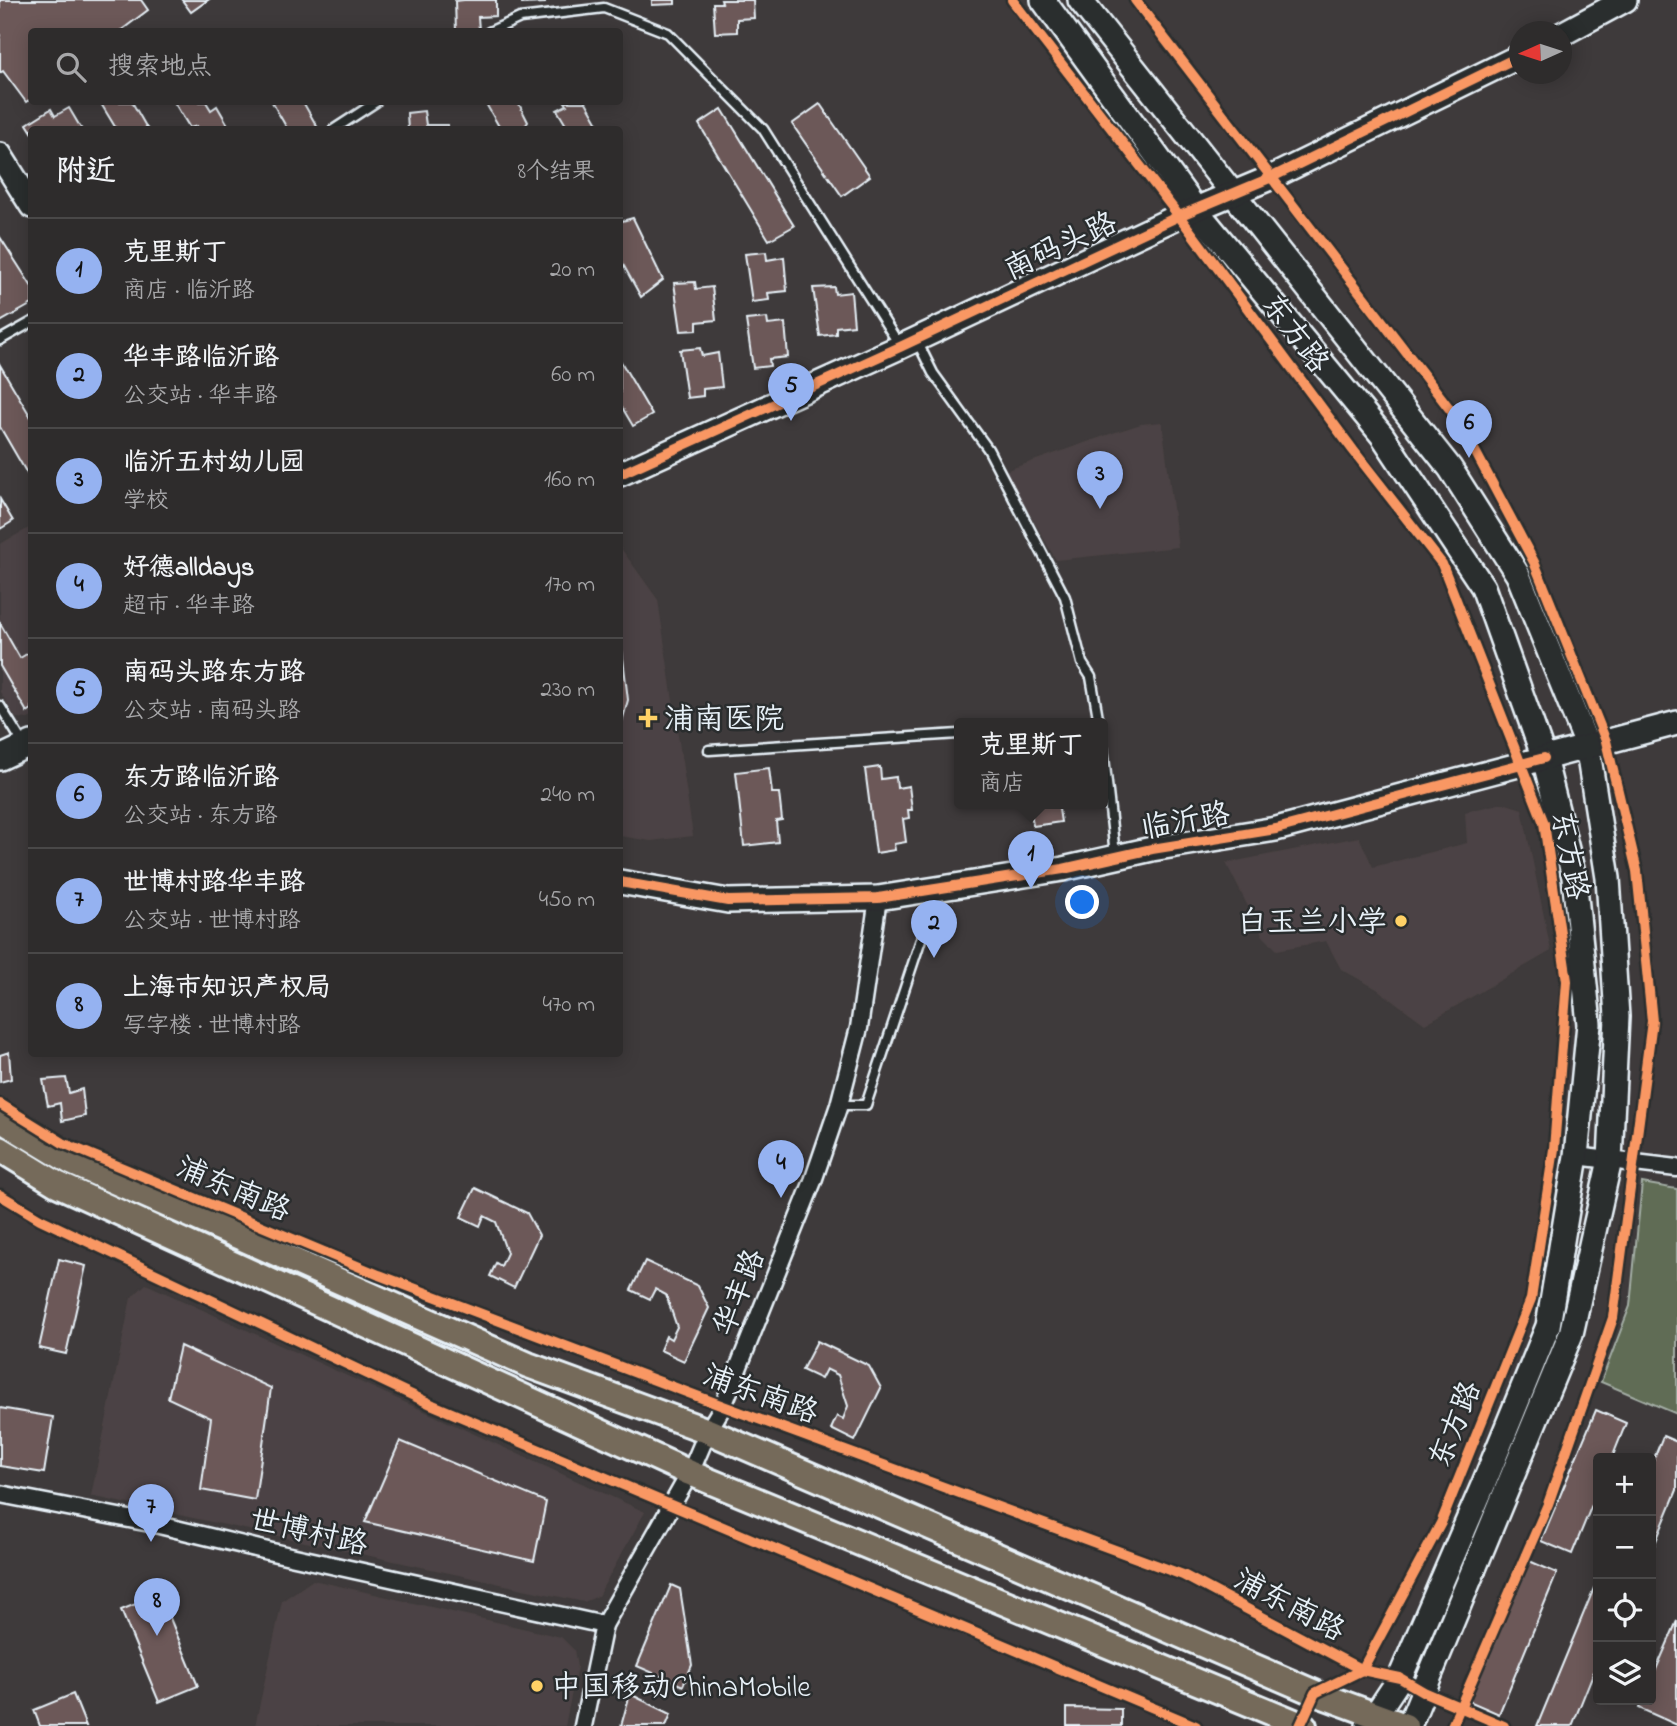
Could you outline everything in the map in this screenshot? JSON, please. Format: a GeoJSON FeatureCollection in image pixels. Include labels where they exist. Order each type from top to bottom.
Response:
{"type":"FeatureCollection","features":[{"type":"Feature","properties":{"kind":"main road","name":"东方路"},"geometry":{"type":"LineString","coordinates":[[1043,0],[1196,211],[1382,435],[1483,587],[1544,758],[1574,877],[1590,1024],[1576,1156],[1548,1326],[1400,1678],[1372,1720]]}},
{"type":"Feature","properties":{"kind":"main road","name":"东方路"},"geometry":{"type":"LineString","coordinates":[[1080,0],[1450,468],[1518,575],[1587,745],[1608,878],[1616,1003],[1610,1160],[1572,1334],[1407,1726]]}},
{"type":"Feature","properties":{"kind":"main road"},"geometry":{"type":"LineString","coordinates":[[1572,29],[1625,0]]}},
{"type":"Feature","properties":{"kind":"main road","name":"南码头路"},"geometry":{"type":"LineString","coordinates":[[623,473],[909,343],[1179,216],[1270,178],[1509,61]]}},
{"type":"Feature","properties":{"kind":"main road"},"geometry":{"type":"LineString","coordinates":[[0,155],[28,200]]}},
{"type":"Feature","properties":{"kind":"main road","name":"临沂路"},"geometry":{"type":"LineString","coordinates":[[623,883],[728,901],[878,898],[1063,869],[1152,849],[1276,829],[1677,723]]}},
{"type":"Feature","properties":{"kind":"main road"},"geometry":{"type":"LineString","coordinates":[[0,758],[28,745]]}},
{"type":"Feature","properties":{"kind":"main road","name":"浦东南路"},"geometry":{"type":"LineString","coordinates":[[0,1119],[71,1162],[528,1365],[708,1431],[1372,1720],[1407,1726]]}},
{"type":"Feature","properties":{"kind":"main road"},"geometry":{"type":"LineString","coordinates":[[0,1149],[57,1184],[690,1473],[1304,1726]]}},
{"type":"Feature","properties":{"kind":"street","name":"华丰路"},"geometry":{"type":"LineString","coordinates":[[583,1726],[604,1625],[690,1473],[708,1431],[723,1406],[813,1181],[839,1105],[859,1028],[878,898]]}},
{"type":"Feature","properties":{"kind":"street"},"geometry":{"type":"LineString","coordinates":[[1576,1156],[1677,1168]]}},
{"type":"Feature","properties":{"kind":"street","name":"世博村路"},"geometry":{"type":"LineString","coordinates":[[0,1494],[155,1524],[604,1625]]}},
{"type":"Feature","properties":{"kind":"lane"},"geometry":{"type":"LineString","coordinates":[[498,28],[520,18],[604,8],[668,33],[762,130],[909,343],[988,449],[1065,597],[1082,663],[1091,677],[1098,718]]}},
{"type":"Feature","properties":{"kind":"lane"},"geometry":{"type":"LineString","coordinates":[[339,126],[371,105]]}},
{"type":"Feature","properties":{"kind":"lane"},"geometry":{"type":"LineString","coordinates":[[0,340],[28,324]]}},
{"type":"Feature","properties":{"kind":"lane"},"geometry":{"type":"LineString","coordinates":[[0,706],[28,745]]}},
{"type":"Feature","properties":{"kind":"lane"},"geometry":{"type":"LineString","coordinates":[[709,750],[954,734]]}},
{"type":"Feature","properties":{"kind":"lane"},"geometry":{"type":"LineString","coordinates":[[1108,790],[1116,857]]}},
{"type":"Feature","properties":{"kind":"lane"},"geometry":{"type":"LineString","coordinates":[[839,1105],[866,1105],[937,888]]}},
{"type":"Feature","properties":{"kind":"shaded area"},"geometry":{"type":"Polygon","coordinates":[[[1162,422],[1178,547],[1056,560],[1005,471],[1141,424],[1162,422]]]}},
{"type":"Feature","properties":{"kind":"shaded area"},"geometry":{"type":"Polygon","coordinates":[[[28,529],[28,719],[16,718],[0,692],[0,544],[28,529]]]}},
{"type":"Feature","properties":{"kind":"shaded area","name":"浦南医院"},"geometry":{"type":"Polygon","coordinates":[[[623,551],[658,600],[693,836],[651,841],[623,836],[623,551]]]}},
{"type":"Feature","properties":{"kind":"shaded area","name":"白玉兰小学"},"geometry":{"type":"Polygon","coordinates":[[[1503,803],[1522,809],[1551,951],[1425,1024],[1377,989],[1341,969],[1326,941],[1277,950],[1263,936],[1226,863],[1359,837],[1373,867],[1467,843],[1465,812],[1503,803]]]}},
{"type":"Feature","properties":{"kind":"shaded area"},"geometry":{"type":"Polygon","coordinates":[[[146,1284],[645,1512],[598,1596],[584,1602],[91,1496],[131,1298],[146,1284]]]}},
{"type":"Feature","properties":{"kind":"shaded area"},"geometry":{"type":"Polygon","coordinates":[[[313,1580],[561,1637],[574,1650],[577,1667],[565,1726],[255,1726],[282,1601],[313,1580]]]}},
{"type":"Feature","properties":{"kind":"green space"},"geometry":{"type":"Polygon","coordinates":[[[1642,1183],[1677,1189],[1677,1414],[1601,1382],[1630,1306],[1642,1183]]]}},
{"type":"Feature","properties":{"kind":"building"},"geometry":{"type":"Polygon","coordinates":[[[0,0],[141,0],[148,10],[124,28],[28,28],[26,102],[3,71],[0,73],[0,0]]]}},
{"type":"Feature","properties":{"kind":"building"},"geometry":{"type":"Polygon","coordinates":[[[182,0],[208,0],[191,12],[182,0]]]}},
{"type":"Feature","properties":{"kind":"building"},"geometry":{"type":"Polygon","coordinates":[[[496,0],[496,16],[478,17],[479,28],[456,28],[455,1],[496,0]]]}},
{"type":"Feature","properties":{"kind":"building"},"geometry":{"type":"Polygon","coordinates":[[[522,0],[545,0],[545,3],[522,4],[522,0]]]}},
{"type":"Feature","properties":{"kind":"building"},"geometry":{"type":"Polygon","coordinates":[[[652,0],[675,0],[675,4],[652,5],[652,0]]]}},
{"type":"Feature","properties":{"kind":"building"},"geometry":{"type":"Polygon","coordinates":[[[721,0],[753,0],[754,18],[737,19],[737,32],[715,33],[713,3],[722,3],[721,0]]]}},
{"type":"Feature","properties":{"kind":"building"},"geometry":{"type":"Polygon","coordinates":[[[820,104],[870,176],[842,196],[792,124],[820,104]]]}},
{"type":"Feature","properties":{"kind":"building"},"geometry":{"type":"Polygon","coordinates":[[[102,105],[134,105],[146,126],[115,126],[102,105]]]}},
{"type":"Feature","properties":{"kind":"building"},"geometry":{"type":"Polygon","coordinates":[[[176,105],[208,105],[211,110],[217,106],[229,126],[197,126],[189,126],[176,105]]]}},
{"type":"Feature","properties":{"kind":"building"},"geometry":{"type":"Polygon","coordinates":[[[274,105],[305,105],[317,126],[286,126],[274,105]]]}},
{"type":"Feature","properties":{"kind":"building"},"geometry":{"type":"Polygon","coordinates":[[[487,105],[520,105],[528,122],[525,126],[499,126],[487,105]]]}},
{"type":"Feature","properties":{"kind":"building"},"geometry":{"type":"Polygon","coordinates":[[[567,105],[588,105],[600,126],[567,126],[557,110],[567,105]]]}},
{"type":"Feature","properties":{"kind":"building"},"geometry":{"type":"Polygon","coordinates":[[[69,108],[80,126],[27,124],[51,109],[55,116],[69,108]]]}},
{"type":"Feature","properties":{"kind":"building"},"geometry":{"type":"Polygon","coordinates":[[[722,109],[794,226],[769,240],[699,124],[722,109]]]}},
{"type":"Feature","properties":{"kind":"building"},"geometry":{"type":"Polygon","coordinates":[[[424,111],[426,125],[448,126],[408,126],[407,113],[424,111]]]}},
{"type":"Feature","properties":{"kind":"building"},"geometry":{"type":"Polygon","coordinates":[[[633,218],[663,280],[641,297],[623,264],[623,221],[633,218]]]}},
{"type":"Feature","properties":{"kind":"building"},"geometry":{"type":"Polygon","coordinates":[[[0,237],[28,281],[28,306],[0,322],[0,237]]]}},
{"type":"Feature","properties":{"kind":"building"},"geometry":{"type":"Polygon","coordinates":[[[766,252],[767,260],[784,257],[787,291],[768,293],[769,300],[752,302],[745,254],[766,252]]]}},
{"type":"Feature","properties":{"kind":"building"},"geometry":{"type":"Polygon","coordinates":[[[695,282],[696,289],[712,287],[716,320],[697,322],[697,330],[681,331],[674,283],[695,282]]]}},
{"type":"Feature","properties":{"kind":"building"},"geometry":{"type":"Polygon","coordinates":[[[834,287],[835,294],[851,292],[854,325],[836,327],[836,334],[820,336],[813,288],[834,287]]]}},
{"type":"Feature","properties":{"kind":"building"},"geometry":{"type":"Polygon","coordinates":[[[767,318],[768,325],[785,323],[788,357],[769,359],[770,366],[753,368],[746,320],[767,318]]]}},
{"type":"Feature","properties":{"kind":"building"},"geometry":{"type":"Polygon","coordinates":[[[700,348],[702,356],[718,353],[722,387],[703,389],[703,396],[687,398],[680,350],[700,348]]]}},
{"type":"Feature","properties":{"kind":"building"},"geometry":{"type":"Polygon","coordinates":[[[0,365],[28,412],[28,475],[0,427],[0,365]]]}},
{"type":"Feature","properties":{"kind":"building"},"geometry":{"type":"Polygon","coordinates":[[[623,365],[652,415],[633,426],[623,409],[623,365]]]}},
{"type":"Feature","properties":{"kind":"building"},"geometry":{"type":"Polygon","coordinates":[[[0,499],[13,521],[0,529],[0,499]]]}},
{"type":"Feature","properties":{"kind":"building"},"geometry":{"type":"Polygon","coordinates":[[[0,623],[20,658],[28,653],[28,711],[27,712],[0,666],[0,623]]]}},
{"type":"Feature","properties":{"kind":"building"},"geometry":{"type":"Polygon","coordinates":[[[623,658],[628,700],[623,718],[623,658]]]}},
{"type":"Feature","properties":{"kind":"building"},"geometry":{"type":"Polygon","coordinates":[[[880,767],[881,779],[896,777],[897,788],[909,786],[912,810],[908,810],[909,818],[903,819],[906,842],[894,844],[895,850],[876,853],[865,769],[880,767]]]}},
{"type":"Feature","properties":{"kind":"building"},"geometry":{"type":"Polygon","coordinates":[[[769,768],[772,793],[779,793],[782,820],[776,821],[778,842],[744,846],[736,772],[769,768]]]}},
{"type":"Feature","properties":{"kind":"building"},"geometry":{"type":"Polygon","coordinates":[[[1031,809],[1059,809],[1061,822],[1033,826],[1031,809]]]}},
{"type":"Feature","properties":{"kind":"building"},"geometry":{"type":"Polygon","coordinates":[[[9,1052],[11,1079],[0,1082],[0,1055],[9,1052]]]}},
{"type":"Feature","properties":{"kind":"building"},"geometry":{"type":"Polygon","coordinates":[[[66,1078],[69,1093],[82,1089],[85,1116],[62,1121],[60,1103],[48,1106],[43,1080],[66,1078]]]}},
{"type":"Feature","properties":{"kind":"building"},"geometry":{"type":"Polygon","coordinates":[[[475,1188],[527,1213],[539,1235],[514,1288],[490,1276],[496,1263],[501,1266],[507,1253],[496,1222],[484,1216],[480,1226],[461,1217],[475,1188]]]}},
{"type":"Feature","properties":{"kind":"building"},"geometry":{"type":"Polygon","coordinates":[[[59,1259],[86,1266],[66,1354],[39,1348],[59,1259]]]}},
{"type":"Feature","properties":{"kind":"building"},"geometry":{"type":"Polygon","coordinates":[[[645,1261],[698,1286],[709,1308],[684,1361],[660,1350],[666,1336],[671,1339],[677,1327],[666,1295],[655,1289],[650,1299],[631,1290],[645,1261]]]}},
{"type":"Feature","properties":{"kind":"building"},"geometry":{"type":"Polygon","coordinates":[[[817,1341],[869,1366],[881,1388],[855,1441],[831,1429],[837,1416],[843,1419],[848,1406],[838,1375],[826,1369],[821,1379],[802,1370],[817,1341]]]}},
{"type":"Feature","properties":{"kind":"building"},"geometry":{"type":"Polygon","coordinates":[[[180,1346],[271,1388],[255,1500],[201,1490],[211,1418],[168,1398],[180,1346]]]}},
{"type":"Feature","properties":{"kind":"building"},"geometry":{"type":"Polygon","coordinates":[[[0,1408],[53,1417],[44,1473],[0,1466],[0,1408]]]}},
{"type":"Feature","properties":{"kind":"building"},"geometry":{"type":"Polygon","coordinates":[[[1596,1410],[1626,1423],[1614,1453],[1593,1453],[1593,1502],[1572,1554],[1541,1541],[1596,1410]]]}},
{"type":"Feature","properties":{"kind":"building"},"geometry":{"type":"Polygon","coordinates":[[[1663,1436],[1677,1442],[1677,1490],[1656,1541],[1656,1516],[1656,1454],[1663,1436]]]}},
{"type":"Feature","properties":{"kind":"building"},"geometry":{"type":"Polygon","coordinates":[[[400,1441],[546,1502],[534,1561],[365,1522],[400,1441]]]}},
{"type":"Feature","properties":{"kind":"building"},"geometry":{"type":"Polygon","coordinates":[[[1527,1560],[1557,1573],[1499,1714],[1469,1701],[1527,1560]]]}},
{"type":"Feature","properties":{"kind":"building"},"geometry":{"type":"Polygon","coordinates":[[[671,1585],[680,1589],[692,1665],[683,1686],[637,1666],[671,1585]]]}},
{"type":"Feature","properties":{"kind":"building"},"geometry":{"type":"Polygon","coordinates":[[[1593,1590],[1593,1674],[1572,1726],[1537,1726],[1593,1590]]]}},
{"type":"Feature","properties":{"kind":"building"},"geometry":{"type":"Polygon","coordinates":[[[160,1594],[198,1686],[159,1702],[121,1610],[160,1594]]]}},
{"type":"Feature","properties":{"kind":"building"},"geometry":{"type":"Polygon","coordinates":[[[1677,1621],[1677,1725],[1639,1708],[1640,1705],[1656,1705],[1656,1669],[1677,1621]]]}},
{"type":"Feature","properties":{"kind":"building"},"geometry":{"type":"Polygon","coordinates":[[[73,1694],[86,1726],[40,1726],[34,1710],[73,1694]]]}},
{"type":"Feature","properties":{"kind":"building"},"geometry":{"type":"Polygon","coordinates":[[[630,1694],[671,1714],[666,1726],[621,1726],[630,1694]]]}},
{"type":"Feature","properties":{"kind":"building"},"geometry":{"type":"Polygon","coordinates":[[[1067,1708],[1121,1709],[1121,1726],[1067,1726],[1067,1708]]]}},
{"type":"Feature","properties":{"kind":"cycle path"},"geometry":{"type":"LineString","coordinates":[[1012,0],[1442,564],[1544,823],[1567,981],[1554,1149],[1531,1299],[1441,1523],[1362,1670],[1315,1693],[1300,1726]]}},
{"type":"Feature","properties":{"kind":"cycle path"},"geometry":{"type":"LineString","coordinates":[[1135,0],[1459,421],[1534,562],[1606,741],[1637,871],[1652,1021],[1613,1318],[1548,1504],[1452,1726]]}},
{"type":"Feature","properties":{"kind":"cycle path"},"geometry":{"type":"LineString","coordinates":[[623,473],[1179,216],[1270,178],[1509,61]]}},
{"type":"Feature","properties":{"kind":"cycle path"},"geometry":{"type":"LineString","coordinates":[[623,883],[728,901],[878,898],[1063,869],[1152,849],[1276,829],[1544,758]]}},
{"type":"Feature","properties":{"kind":"cycle path"},"geometry":{"type":"LineString","coordinates":[[0,1104],[63,1143],[379,1275],[723,1406],[1183,1575],[1362,1670],[1400,1678],[1424,1692],[1504,1726]]}},
{"type":"Feature","properties":{"kind":"cycle path"},"geometry":{"type":"LineString","coordinates":[[0,1195],[40,1219],[433,1405],[1196,1726]]}},
{"type":"Feature","properties":{"kind":"place","name":"南码头路东方路"},"geometry":{"type":"Point","coordinates":[791,421]}},
{"type":"Feature","properties":{"kind":"place","name":"东方路临沂路"},"geometry":{"type":"Point","coordinates":[1469,458]}},
{"type":"Feature","properties":{"kind":"place","name":"临沂五村幼儿园"},"geometry":{"type":"Point","coordinates":[1100,509]}},
{"type":"Feature","properties":{"kind":"place","name":"浦南医院"},"geometry":{"type":"Point","coordinates":[648,718]}},
{"type":"Feature","properties":{"kind":"place","name":"克里斯丁"},"geometry":{"type":"Point","coordinates":[1031,889]}},
{"type":"Feature","properties":{"kind":"place","name":"白玉兰小学"},"geometry":{"type":"Point","coordinates":[1401,921]}},
{"type":"Feature","properties":{"kind":"place","name":"华丰路临沂路"},"geometry":{"type":"Point","coordinates":[934,958]}},
{"type":"Feature","properties":{"kind":"place","name":"好德alldays"},"geometry":{"type":"Point","coordinates":[781,1198]}},
{"type":"Feature","properties":{"kind":"place","name":"世博村路华丰路"},"geometry":{"type":"Point","coordinates":[151,1542]}},
{"type":"Feature","properties":{"kind":"place","name":"上海市知识产权局"},"geometry":{"type":"Point","coordinates":[157,1636]}},
{"type":"Feature","properties":{"kind":"place","name":"中国移动ChinaMobile"},"geometry":{"type":"Point","coordinates":[537,1686]}}]}
